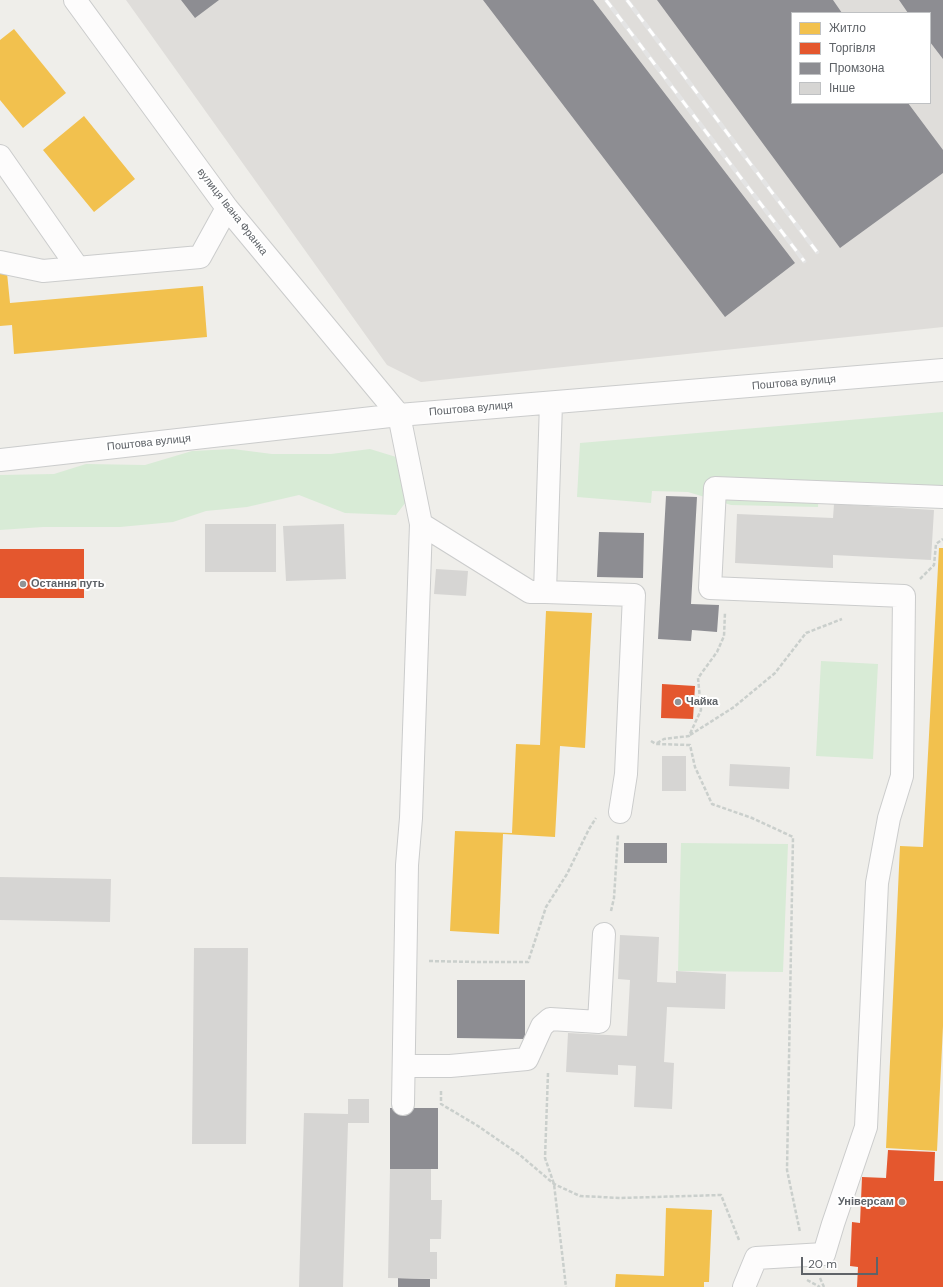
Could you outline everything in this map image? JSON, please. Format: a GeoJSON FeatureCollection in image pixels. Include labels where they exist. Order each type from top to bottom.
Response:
{"type":"FeatureCollection","features":[{"type":"Feature","properties":{"kind":"street","name":"вулиця Івана Франка"},"geometry":{"type":"LineString","coordinates":[[75,0],[227,208],[399,415]]}},
{"type":"Feature","properties":{"kind":"street"},"geometry":{"type":"LineString","coordinates":[[0,156],[78,268]]}},
{"type":"Feature","properties":{"kind":"street"},"geometry":{"type":"LineString","coordinates":[[0,262],[43,271],[200,257],[227,208]]}},
{"type":"Feature","properties":{"kind":"street","name":"Поштова вулиця"},"geometry":{"type":"LineString","coordinates":[[0,460],[399,415],[943,370]]}},
{"type":"Feature","properties":{"kind":"street"},"geometry":{"type":"LineString","coordinates":[[545,592],[551,403]]}},
{"type":"Feature","properties":{"kind":"street"},"geometry":{"type":"LineString","coordinates":[[399,415],[421,524],[408,866],[403,1104]]}},
{"type":"Feature","properties":{"kind":"street"},"geometry":{"type":"LineString","coordinates":[[744,1287],[756,1258],[824,1254],[866,1127],[877,883],[889,818],[902,776],[904,596],[710,588],[715,488],[943,497]]}},
{"type":"Feature","properties":{"kind":"street"},"geometry":{"type":"LineString","coordinates":[[421,524],[530,592],[634,595],[626,774],[620,812]]}},
{"type":"Feature","properties":{"kind":"street"},"geometry":{"type":"LineString","coordinates":[[404,1066],[450,1066],[527,1059],[542,1026],[550,1019],[599,1022],[604,934]]}},
{"type":"Feature","properties":{"kind":"path"},"geometry":{"type":"LineString","coordinates":[[904,596],[934,565],[936,544],[943,539]]}},
{"type":"Feature","properties":{"kind":"path"},"geometry":{"type":"LineString","coordinates":[[689,736],[734,707],[775,674],[806,633],[848,617]]}},
{"type":"Feature","properties":{"kind":"path"},"geometry":{"type":"LineString","coordinates":[[628,728],[656,744],[690,745],[695,767],[712,804],[752,818],[793,837],[787,1170],[799,1230],[824,1287]]}},
{"type":"Feature","properties":{"kind":"path"},"geometry":{"type":"LineString","coordinates":[[604,934],[614,898],[620,812]]}},
{"type":"Feature","properties":{"kind":"path"},"geometry":{"type":"LineString","coordinates":[[441,1066],[441,1104],[478,1126],[520,1155],[554,1184],[580,1196],[622,1198],[721,1195],[740,1242],[766,1257]]}},
{"type":"Feature","properties":{"kind":"path"},"geometry":{"type":"LineString","coordinates":[[548,1072],[545,1158],[554,1184],[566,1287]]}},
{"type":"Feature","properties":{"kind":"path"},"geometry":{"type":"LineString","coordinates":[[806,1280],[820,1287]]}},
{"type":"Feature","properties":{"kind":"shaded area"},"geometry":{"type":"Polygon","coordinates":[[[126,0],[943,0],[943,327],[421,382],[387,365],[126,0]]]}},
{"type":"Feature","properties":{"kind":"green space"},"geometry":{"type":"Polygon","coordinates":[[[943,412],[943,487],[819,489],[818,507],[731,505],[688,492],[652,491],[651,503],[577,497],[580,443],[943,412]]]}},
{"type":"Feature","properties":{"kind":"green space"},"geometry":{"type":"Polygon","coordinates":[[[233,449],[272,454],[331,454],[370,449],[406,460],[409,498],[396,515],[345,513],[299,495],[247,507],[206,511],[173,522],[120,527],[43,527],[0,530],[0,475],[54,474],[86,464],[145,465],[192,451],[233,449]]]}},
{"type":"Feature","properties":{"kind":"green space"},"geometry":{"type":"Polygon","coordinates":[[[821,661],[878,664],[873,759],[816,756],[821,661]]]}},
{"type":"Feature","properties":{"kind":"green space"},"geometry":{"type":"Polygon","coordinates":[[[681,843],[788,844],[783,972],[678,971],[681,843]]]}},
{"type":"Feature","properties":{"kind":"building: Житло"},"geometry":{"type":"Polygon","coordinates":[[[14,29],[66,93],[23,128],[0,100],[0,40],[14,29]]]}},
{"type":"Feature","properties":{"kind":"building: Житло"},"geometry":{"type":"Polygon","coordinates":[[[84,116],[135,179],[94,212],[43,150],[84,116]]]}},
{"type":"Feature","properties":{"kind":"building: Житло"},"geometry":{"type":"Polygon","coordinates":[[[0,273],[7,273],[10,303],[203,286],[207,337],[14,354],[12,325],[0,326],[0,273]]]}},
{"type":"Feature","properties":{"kind":"building: Житло"},"geometry":{"type":"Polygon","coordinates":[[[939,548],[943,548],[943,1026],[937,1151],[886,1148],[900,846],[923,847],[939,548]]]}},
{"type":"Feature","properties":{"kind":"building: Житло"},"geometry":{"type":"Polygon","coordinates":[[[546,611],[592,613],[585,748],[560,746],[555,837],[503,834],[499,934],[450,931],[455,831],[512,833],[516,744],[540,745],[546,611]]]}},
{"type":"Feature","properties":{"kind":"building: Житло"},"geometry":{"type":"Polygon","coordinates":[[[666,1208],[712,1210],[709,1282],[704,1282],[704,1287],[615,1287],[616,1274],[664,1276],[666,1208]]]}},
{"type":"Feature","properties":{"kind":"building: Торгівля"},"geometry":{"type":"Polygon","coordinates":[[[0,549],[84,549],[84,598],[0,598],[0,549]]]}},
{"type":"Feature","properties":{"kind":"building: Торгівля","name":"Чайка"},"geometry":{"type":"Polygon","coordinates":[[[662,684],[695,686],[693,719],[661,718],[662,684]]]}},
{"type":"Feature","properties":{"kind":"building: Торгівля","name":"Універсам"},"geometry":{"type":"Polygon","coordinates":[[[888,1150],[935,1152],[934,1181],[943,1181],[943,1287],[857,1287],[858,1267],[850,1266],[852,1222],[860,1223],[862,1177],[886,1178],[888,1150]]]}},
{"type":"Feature","properties":{"kind":"building: Промзона"},"geometry":{"type":"Polygon","coordinates":[[[181,0],[219,0],[195,18],[181,0]]]}},
{"type":"Feature","properties":{"kind":"building: Промзона"},"geometry":{"type":"Polygon","coordinates":[[[483,0],[593,0],[795,263],[725,317],[483,0]]]}},
{"type":"Feature","properties":{"kind":"building: Промзона"},"geometry":{"type":"Polygon","coordinates":[[[657,0],[833,0],[841,12],[791,12],[791,104],[909,104],[943,150],[943,173],[840,248],[657,0]]]}},
{"type":"Feature","properties":{"kind":"building: Промзона"},"geometry":{"type":"Polygon","coordinates":[[[899,0],[943,0],[943,59],[931,43],[931,12],[907,12],[899,0]]]}},
{"type":"Feature","properties":{"kind":"building: Промзона"},"geometry":{"type":"Polygon","coordinates":[[[666,496],[697,497],[691,604],[719,605],[717,632],[692,630],[691,641],[658,639],[666,496]]]}},
{"type":"Feature","properties":{"kind":"building: Промзона"},"geometry":{"type":"Polygon","coordinates":[[[599,532],[644,533],[643,578],[597,577],[599,532]]]}},
{"type":"Feature","properties":{"kind":"building: Промзона"},"geometry":{"type":"Polygon","coordinates":[[[624,843],[667,843],[667,863],[624,863],[624,843]]]}},
{"type":"Feature","properties":{"kind":"building: Промзона"},"geometry":{"type":"Polygon","coordinates":[[[457,980],[525,980],[525,1039],[457,1038],[457,980]]]}},
{"type":"Feature","properties":{"kind":"building: Промзона"},"geometry":{"type":"Polygon","coordinates":[[[390,1108],[438,1108],[438,1169],[390,1169],[390,1108]]]}},
{"type":"Feature","properties":{"kind":"building: Промзона"},"geometry":{"type":"Polygon","coordinates":[[[398,1278],[430,1279],[430,1287],[398,1287],[398,1278]]]}},
{"type":"Feature","properties":{"kind":"building: Інше"},"geometry":{"type":"Polygon","coordinates":[[[834,504],[934,510],[931,560],[833,555],[833,568],[735,563],[737,514],[833,518],[834,504]]]}},
{"type":"Feature","properties":{"kind":"building: Інше"},"geometry":{"type":"Polygon","coordinates":[[[205,524],[276,524],[276,572],[205,572],[205,524]]]}},
{"type":"Feature","properties":{"kind":"building: Інше"},"geometry":{"type":"Polygon","coordinates":[[[344,524],[346,579],[286,581],[283,526],[344,524]]]}},
{"type":"Feature","properties":{"kind":"building: Інше"},"geometry":{"type":"Polygon","coordinates":[[[436,569],[468,571],[466,596],[434,594],[436,569]]]}},
{"type":"Feature","properties":{"kind":"building: Інше"},"geometry":{"type":"Polygon","coordinates":[[[662,756],[686,756],[686,791],[662,791],[662,756]]]}},
{"type":"Feature","properties":{"kind":"building: Інше"},"geometry":{"type":"Polygon","coordinates":[[[730,764],[790,767],[789,789],[729,786],[730,764]]]}},
{"type":"Feature","properties":{"kind":"building: Інше"},"geometry":{"type":"Polygon","coordinates":[[[0,877],[111,879],[110,922],[0,920],[0,877]]]}},
{"type":"Feature","properties":{"kind":"building: Інше"},"geometry":{"type":"Polygon","coordinates":[[[620,935],[659,937],[657,982],[676,983],[676,971],[726,974],[725,1009],[667,1007],[664,1062],[674,1063],[672,1109],[634,1107],[636,1066],[618,1065],[618,1075],[566,1072],[568,1033],[627,1036],[630,980],[618,979],[620,935]]]}},
{"type":"Feature","properties":{"kind":"building: Інше"},"geometry":{"type":"Polygon","coordinates":[[[194,948],[248,948],[246,1144],[192,1144],[194,948]]]}},
{"type":"Feature","properties":{"kind":"building: Інше"},"geometry":{"type":"Polygon","coordinates":[[[348,1099],[369,1099],[369,1123],[348,1123],[343,1287],[299,1287],[304,1113],[348,1114],[348,1099]]]}},
{"type":"Feature","properties":{"kind":"building: Інше"},"geometry":{"type":"Polygon","coordinates":[[[390,1169],[431,1169],[431,1200],[442,1200],[441,1239],[430,1239],[430,1252],[437,1252],[437,1279],[388,1278],[390,1169]]]}},
{"type":"Feature","properties":{"kind":"railway"},"geometry":{"type":"LineString","coordinates":[[606,0],[804,261]]}},
{"type":"Feature","properties":{"kind":"railway"},"geometry":{"type":"LineString","coordinates":[[627,0],[817,252]]}},
{"type":"Feature","properties":{"kind":"place","name":"Остання путь"},"geometry":{"type":"Point","coordinates":[23,584]}},
{"type":"Feature","properties":{"kind":"place","name":"Чайка"},"geometry":{"type":"Point","coordinates":[678,702]}},
{"type":"Feature","properties":{"kind":"place","name":"Універсам"},"geometry":{"type":"Point","coordinates":[902,1202]}}]}
